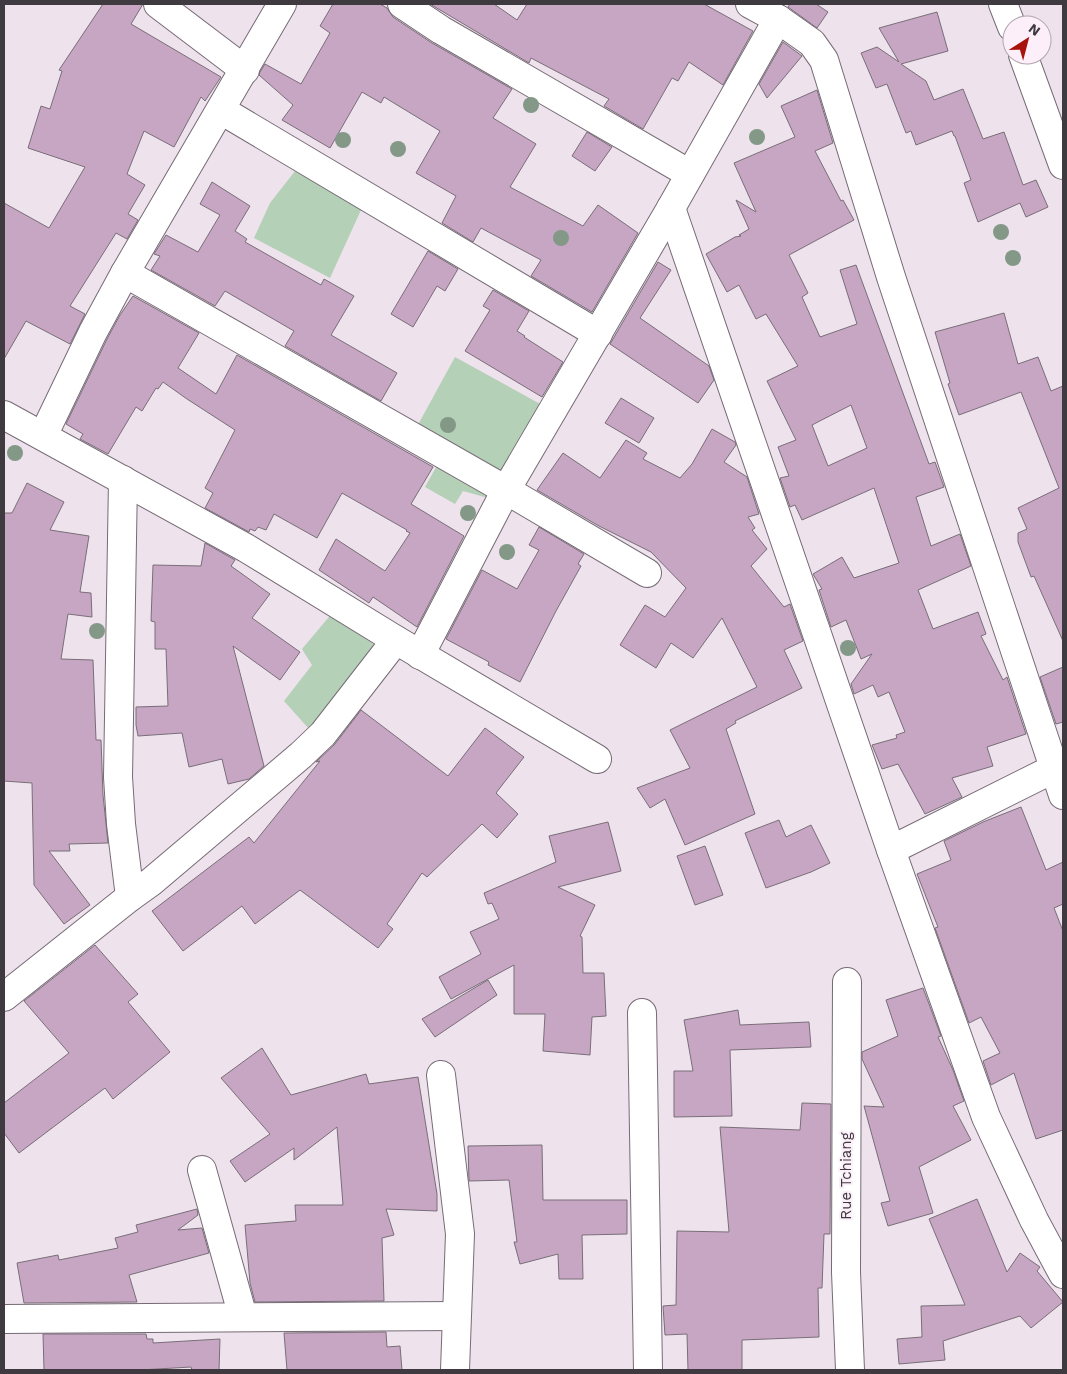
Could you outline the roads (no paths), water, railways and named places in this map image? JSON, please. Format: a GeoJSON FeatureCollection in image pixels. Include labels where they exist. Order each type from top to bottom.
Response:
{"type":"FeatureCollection","features":[{"type":"Feature","properties":{"kind":"street"},"geometry":{"type":"LineString","coordinates":[[158,4],[245,70]]}},
{"type":"Feature","properties":{"kind":"street"},"geometry":{"type":"LineString","coordinates":[[44,436],[93,332],[125,273],[282,4]]}},
{"type":"Feature","properties":{"kind":"street"},"geometry":{"type":"LineString","coordinates":[[402,4],[441,30],[690,174]]}},
{"type":"Feature","properties":{"kind":"street"},"geometry":{"type":"LineString","coordinates":[[750,4],[778,19],[812,43],[824,60],[891,277],[1059,766],[1063,795]]}},
{"type":"Feature","properties":{"kind":"street"},"geometry":{"type":"LineString","coordinates":[[420,655],[506,490],[671,208],[778,19]]}},
{"type":"Feature","properties":{"kind":"street"},"geometry":{"type":"LineString","coordinates":[[1026,65],[1063,165]]}},
{"type":"Feature","properties":{"kind":"street"},"geometry":{"type":"LineString","coordinates":[[221,110],[598,334]]}},
{"type":"Feature","properties":{"kind":"street"},"geometry":{"type":"LineString","coordinates":[[671,208],[891,850],[986,1117],[1034,1220],[1063,1274]]}},
{"type":"Feature","properties":{"kind":"street"},"geometry":{"type":"LineString","coordinates":[[125,273],[506,490],[647,573]]}},
{"type":"Feature","properties":{"kind":"street"},"geometry":{"type":"LineString","coordinates":[[4,415],[246,548],[420,655],[597,759]]}},
{"type":"Feature","properties":{"kind":"street"},"geometry":{"type":"LineString","coordinates":[[123,480],[118,777],[121,824],[130,897]]}},
{"type":"Feature","properties":{"kind":"street"},"geometry":{"type":"LineString","coordinates":[[4,997],[151,882],[243,805],[323,734],[396,640]]}},
{"type":"Feature","properties":{"kind":"street"},"geometry":{"type":"LineString","coordinates":[[891,850],[1059,766]]}},
{"type":"Feature","properties":{"kind":"street","name":"Rue Tchiang"},"geometry":{"type":"LineString","coordinates":[[847,982],[846,1272],[850,1370]]}},
{"type":"Feature","properties":{"kind":"street"},"geometry":{"type":"LineString","coordinates":[[642,1012],[648,1370]]}},
{"type":"Feature","properties":{"kind":"street"},"geometry":{"type":"LineString","coordinates":[[441,1076],[460,1234],[455,1370]]}},
{"type":"Feature","properties":{"kind":"street"},"geometry":{"type":"LineString","coordinates":[[202,1170],[243,1317]]}},
{"type":"Feature","properties":{"kind":"street"},"geometry":{"type":"LineString","coordinates":[[4,1319],[456,1316]]}}]}
